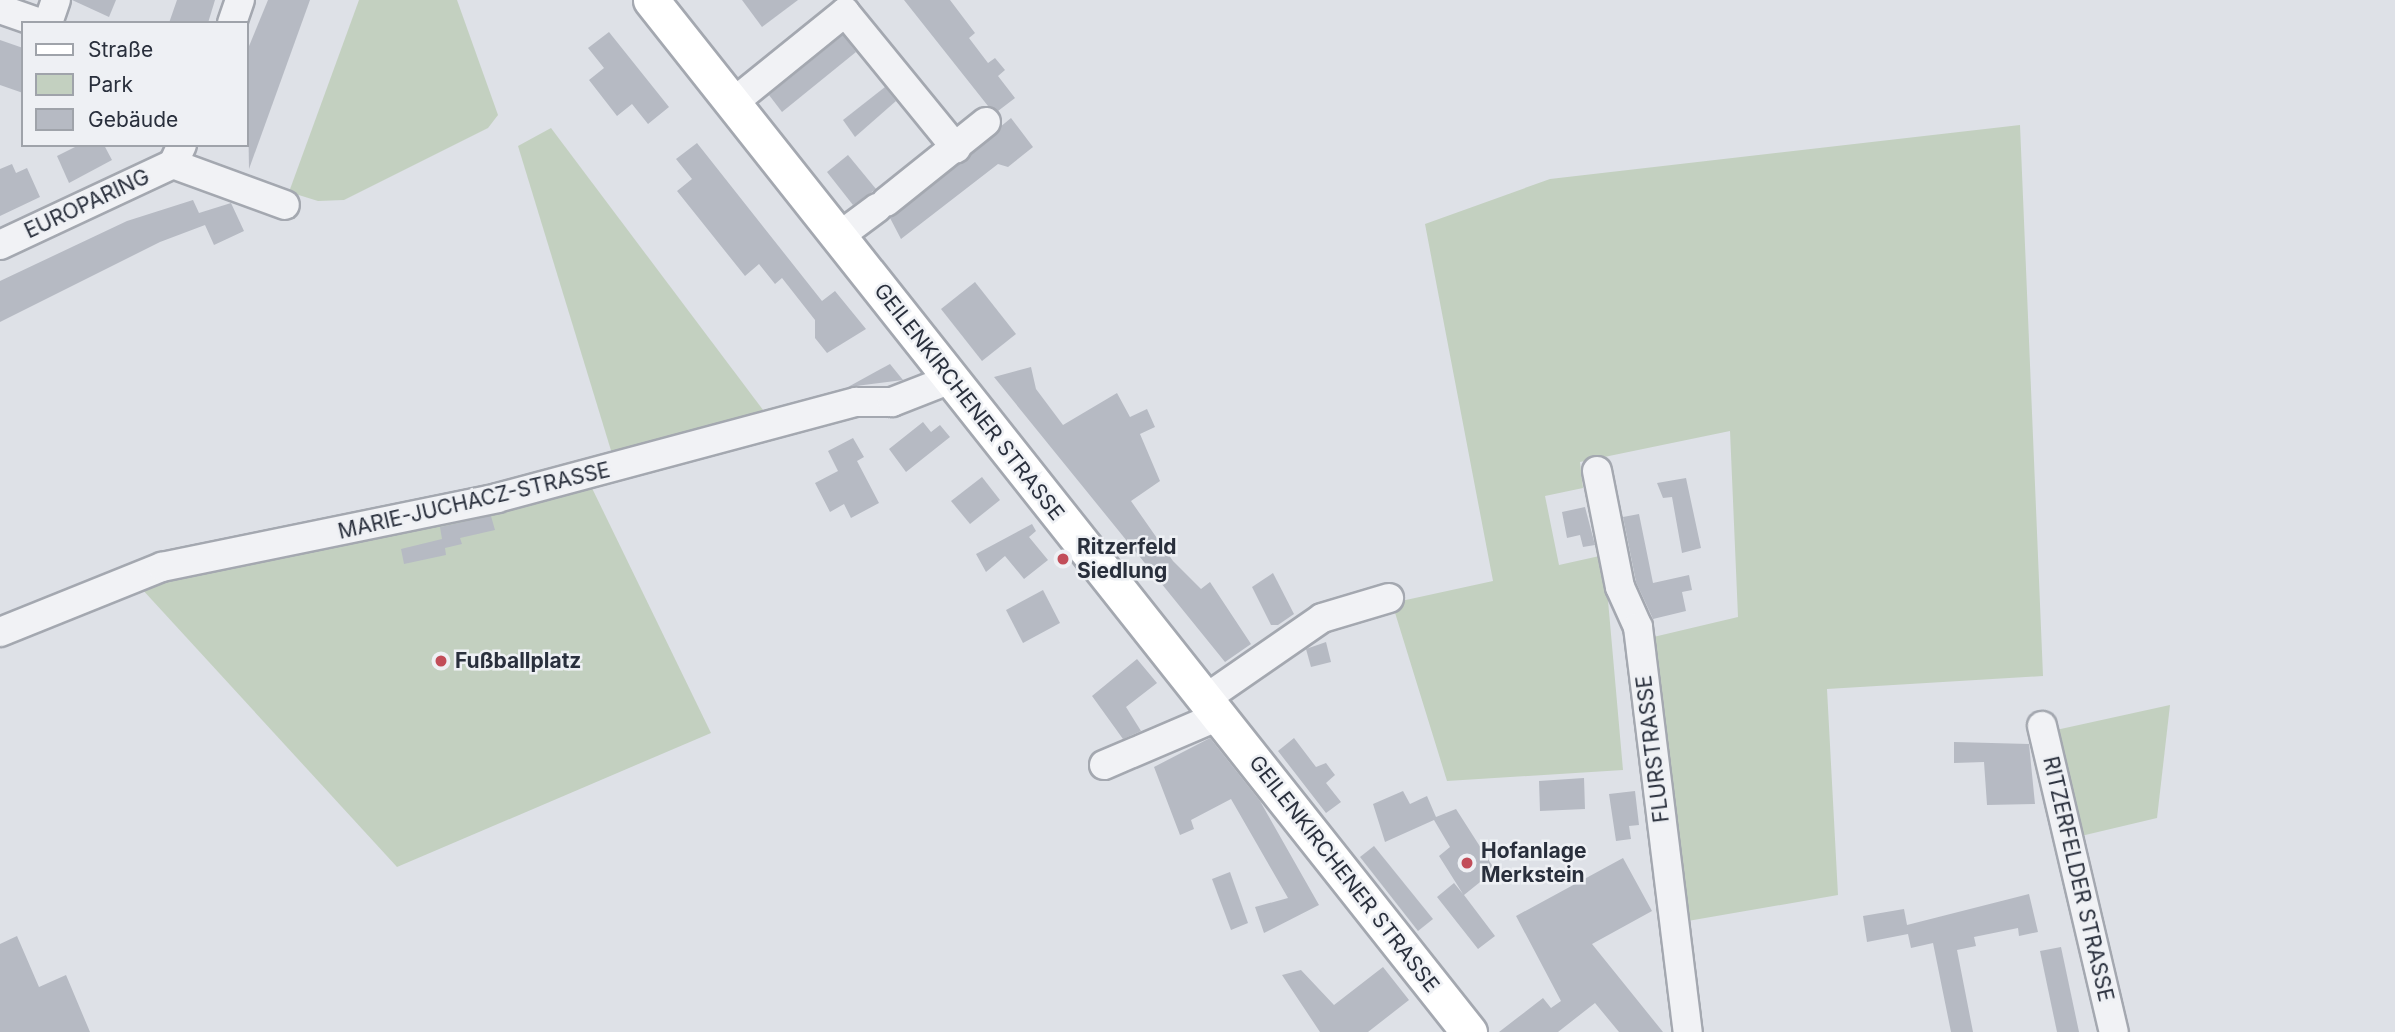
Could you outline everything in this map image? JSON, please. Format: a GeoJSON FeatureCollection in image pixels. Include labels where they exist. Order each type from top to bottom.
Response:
{"type":"FeatureCollection","features":[{"type":"Feature","properties":{"kind":"main road","name":"GEILENKIRCHENER STRASSE"},"geometry":{"type":"LineString","coordinates":[[651,0],[1469,1032]]}},
{"type":"Feature","properties":{"kind":"street"},"geometry":{"type":"LineString","coordinates":[[49,21],[56,0]]}},
{"type":"Feature","properties":{"kind":"street"},"geometry":{"type":"LineString","coordinates":[[233,21],[240,0]]}},
{"type":"Feature","properties":{"kind":"street"},"geometry":{"type":"LineString","coordinates":[[0,9],[34,21]]}},
{"type":"Feature","properties":{"kind":"street"},"geometry":{"type":"LineString","coordinates":[[733,102],[845,12],[957,148]]}},
{"type":"Feature","properties":{"kind":"street"},"geometry":{"type":"LineString","coordinates":[[838,237],[957,148],[986,122]]}},
{"type":"Feature","properties":{"kind":"street","name":"EUROPARING"},"geometry":{"type":"LineString","coordinates":[[0,245],[177,154],[285,205]]}},
{"type":"Feature","properties":{"kind":"street","name":"MARIE-JUCHACZ-STRASSE"},"geometry":{"type":"LineString","coordinates":[[0,632],[162,568],[497,498],[856,402],[892,401],[951,379]]}},
{"type":"Feature","properties":{"kind":"street","name":"FLURSTRASSE"},"geometry":{"type":"LineString","coordinates":[[1597,471],[1620,587],[1638,627],[1688,1032]]}},
{"type":"Feature","properties":{"kind":"street"},"geometry":{"type":"LineString","coordinates":[[1104,765],[1212,707],[1322,618],[1389,598]]}},
{"type":"Feature","properties":{"kind":"street","name":"RITZERFELDER STRASSE"},"geometry":{"type":"LineString","coordinates":[[2042,726],[2113,1032]]}},
{"type":"Feature","properties":{"kind":"green space"},"geometry":{"type":"Polygon","coordinates":[[[359,0],[457,0],[498,115],[488,128],[344,200],[318,201],[289,192],[359,0]]]}},
{"type":"Feature","properties":{"kind":"green space"},"geometry":{"type":"Polygon","coordinates":[[[2020,125],[2043,676],[1827,689],[1838,895],[1682,922],[1645,639],[1738,617],[1730,431],[1580,462],[1583,488],[1545,496],[1559,565],[1604,555],[1623,770],[1447,781],[1392,603],[1493,581],[1425,224],[1550,179],[2020,125]]]}},
{"type":"Feature","properties":{"kind":"green space"},"geometry":{"type":"Polygon","coordinates":[[[551,128],[769,418],[613,457],[518,146],[551,128]]]}},
{"type":"Feature","properties":{"kind":"green space","name":"Fußballplatz"},"geometry":{"type":"Polygon","coordinates":[[[590,484],[711,733],[397,867],[141,588],[590,484]]]}},
{"type":"Feature","properties":{"kind":"green space"},"geometry":{"type":"Polygon","coordinates":[[[2170,705],[2157,818],[2081,836],[2056,730],[2170,705]]]}},
{"type":"Feature","properties":{"kind":"building"},"geometry":{"type":"Polygon","coordinates":[[[72,0],[116,0],[109,17],[72,0]]]}},
{"type":"Feature","properties":{"kind":"building"},"geometry":{"type":"Polygon","coordinates":[[[177,0],[215,0],[209,21],[170,21],[177,0]]]}},
{"type":"Feature","properties":{"kind":"building"},"geometry":{"type":"Polygon","coordinates":[[[268,0],[310,0],[249,169],[248,110],[248,49],[268,0]]]}},
{"type":"Feature","properties":{"kind":"building"},"geometry":{"type":"Polygon","coordinates":[[[742,0],[798,0],[762,27],[742,0]]]}},
{"type":"Feature","properties":{"kind":"building"},"geometry":{"type":"Polygon","coordinates":[[[904,0],[950,0],[975,33],[969,38],[988,63],[995,58],[1005,70],[998,76],[1015,98],[998,111],[988,106],[904,0]]]}},
{"type":"Feature","properties":{"kind":"building"},"geometry":{"type":"Polygon","coordinates":[[[609,32],[669,107],[648,124],[632,104],[617,116],[589,80],[604,68],[588,48],[609,32]]]}},
{"type":"Feature","properties":{"kind":"building"},"geometry":{"type":"Polygon","coordinates":[[[843,35],[856,52],[782,112],[769,95],[843,35]]]}},
{"type":"Feature","properties":{"kind":"building"},"geometry":{"type":"Polygon","coordinates":[[[0,40],[21,47],[21,92],[0,85],[0,40]]]}},
{"type":"Feature","properties":{"kind":"building"},"geometry":{"type":"Polygon","coordinates":[[[885,87],[896,101],[855,137],[843,120],[885,87]]]}},
{"type":"Feature","properties":{"kind":"building"},"geometry":{"type":"Polygon","coordinates":[[[1011,118],[1033,147],[1008,167],[998,164],[901,239],[890,218],[1011,118]]]}},
{"type":"Feature","properties":{"kind":"building"},"geometry":{"type":"Polygon","coordinates":[[[697,143],[822,301],[835,291],[866,329],[827,353],[815,338],[815,320],[782,278],[775,284],[759,264],[745,276],[677,191],[692,179],[676,159],[697,143]]]}},
{"type":"Feature","properties":{"kind":"building"},"geometry":{"type":"Polygon","coordinates":[[[75,147],[105,147],[112,160],[69,183],[57,156],[75,147]]]}},
{"type":"Feature","properties":{"kind":"building"},"geometry":{"type":"Polygon","coordinates":[[[848,155],[876,189],[853,205],[827,172],[848,155]]]}},
{"type":"Feature","properties":{"kind":"building"},"geometry":{"type":"Polygon","coordinates":[[[12,164],[16,173],[27,168],[40,197],[0,216],[0,169],[12,164]]]}},
{"type":"Feature","properties":{"kind":"building"},"geometry":{"type":"Polygon","coordinates":[[[193,200],[199,213],[231,203],[244,231],[214,245],[205,225],[160,242],[0,322],[0,281],[127,221],[193,200]]]}},
{"type":"Feature","properties":{"kind":"building"},"geometry":{"type":"Polygon","coordinates":[[[975,282],[1016,334],[982,361],[941,309],[975,282]]]}},
{"type":"Feature","properties":{"kind":"building"},"geometry":{"type":"Polygon","coordinates":[[[890,364],[903,380],[848,387],[877,371],[890,364]]]}},
{"type":"Feature","properties":{"kind":"building"},"geometry":{"type":"Polygon","coordinates":[[[1031,367],[1036,389],[1063,425],[1117,393],[1130,417],[1147,409],[1155,427],[1140,434],[1160,481],[1131,501],[1173,561],[1201,589],[1210,582],[1251,644],[1225,662],[994,377],[1031,367]]]}},
{"type":"Feature","properties":{"kind":"building"},"geometry":{"type":"Polygon","coordinates":[[[923,422],[931,432],[940,425],[950,437],[906,472],[889,449],[923,422]]]}},
{"type":"Feature","properties":{"kind":"building"},"geometry":{"type":"Polygon","coordinates":[[[853,438],[864,457],[857,461],[879,503],[851,518],[844,504],[830,512],[815,483],[838,471],[828,451],[853,438]]]}},
{"type":"Feature","properties":{"kind":"building"},"geometry":{"type":"Polygon","coordinates":[[[982,477],[1000,500],[970,524],[951,501],[982,477]]]}},
{"type":"Feature","properties":{"kind":"building"},"geometry":{"type":"Polygon","coordinates":[[[1686,478],[1701,548],[1682,553],[1672,497],[1663,498],[1657,483],[1686,478]]]}},
{"type":"Feature","properties":{"kind":"building"},"geometry":{"type":"Polygon","coordinates":[[[1585,507],[1595,545],[1583,547],[1580,535],[1567,538],[1562,512],[1585,507]]]}},
{"type":"Feature","properties":{"kind":"building"},"geometry":{"type":"Polygon","coordinates":[[[1639,514],[1653,583],[1689,575],[1692,590],[1682,592],[1686,611],[1653,619],[1636,582],[1623,517],[1639,514]]]}},
{"type":"Feature","properties":{"kind":"building"},"geometry":{"type":"Polygon","coordinates":[[[491,516],[495,530],[460,538],[462,544],[445,548],[446,555],[404,564],[401,549],[442,539],[440,527],[491,516]]]}},
{"type":"Feature","properties":{"kind":"building"},"geometry":{"type":"Polygon","coordinates":[[[1032,524],[1036,531],[1029,537],[1048,560],[1024,579],[1005,556],[986,572],[976,554],[1032,524]]]}},
{"type":"Feature","properties":{"kind":"building"},"geometry":{"type":"Polygon","coordinates":[[[1273,573],[1294,614],[1278,625],[1271,625],[1252,587],[1273,573]]]}},
{"type":"Feature","properties":{"kind":"building"},"geometry":{"type":"Polygon","coordinates":[[[1043,590],[1060,623],[1023,643],[1006,610],[1043,590]]]}},
{"type":"Feature","properties":{"kind":"building"},"geometry":{"type":"Polygon","coordinates":[[[1326,642],[1331,662],[1311,667],[1306,649],[1326,642]]]}},
{"type":"Feature","properties":{"kind":"building"},"geometry":{"type":"Polygon","coordinates":[[[1137,659],[1157,683],[1126,707],[1141,731],[1123,739],[1092,696],[1137,659]]]}},
{"type":"Feature","properties":{"kind":"building"},"geometry":{"type":"Polygon","coordinates":[[[1210,738],[1260,801],[1319,905],[1264,933],[1255,907],[1288,898],[1231,799],[1191,820],[1194,829],[1180,835],[1154,767],[1210,738]]]}},
{"type":"Feature","properties":{"kind":"building"},"geometry":{"type":"Polygon","coordinates":[[[1294,738],[1316,767],[1326,763],[1335,775],[1326,783],[1341,802],[1326,813],[1278,751],[1294,738]]]}},
{"type":"Feature","properties":{"kind":"building"},"geometry":{"type":"Polygon","coordinates":[[[1954,742],[2029,744],[2035,804],[1987,805],[1984,762],[1954,763],[1954,742]]]}},
{"type":"Feature","properties":{"kind":"building"},"geometry":{"type":"Polygon","coordinates":[[[1584,778],[1585,809],[1540,811],[1539,781],[1584,778]]]}},
{"type":"Feature","properties":{"kind":"building","name":"Hofanlage Merkstein"},"geometry":{"type":"Polygon","coordinates":[[[1403,791],[1410,804],[1427,796],[1436,817],[1456,809],[1495,870],[1464,895],[1495,936],[1478,949],[1437,897],[1454,883],[1463,894],[1439,856],[1450,847],[1434,820],[1385,842],[1373,804],[1403,791]]]}},
{"type":"Feature","properties":{"kind":"building"},"geometry":{"type":"Polygon","coordinates":[[[1635,791],[1639,825],[1629,826],[1631,839],[1616,841],[1609,794],[1635,791]]]}},
{"type":"Feature","properties":{"kind":"building"},"geometry":{"type":"Polygon","coordinates":[[[1374,846],[1433,919],[1418,931],[1360,857],[1374,846]]]}},
{"type":"Feature","properties":{"kind":"building"},"geometry":{"type":"Polygon","coordinates":[[[1623,858],[1652,911],[1592,944],[1663,1032],[1619,1032],[1595,1003],[1558,1032],[1499,1032],[1543,998],[1551,1008],[1561,1001],[1516,916],[1623,858]]]}},
{"type":"Feature","properties":{"kind":"building"},"geometry":{"type":"Polygon","coordinates":[[[1230,872],[1248,923],[1231,930],[1212,879],[1230,872]]]}},
{"type":"Feature","properties":{"kind":"building"},"geometry":{"type":"Polygon","coordinates":[[[2029,894],[2038,932],[2019,936],[2018,928],[1974,937],[1976,946],[1957,950],[1973,1032],[1951,1032],[1933,943],[1911,948],[1908,934],[1867,942],[1863,916],[1904,909],[1907,925],[2029,894]]]}},
{"type":"Feature","properties":{"kind":"building"},"geometry":{"type":"Polygon","coordinates":[[[17,936],[39,987],[66,975],[90,1032],[0,1032],[0,944],[17,936]]]}},
{"type":"Feature","properties":{"kind":"building"},"geometry":{"type":"Polygon","coordinates":[[[2061,947],[2079,1032],[2057,1032],[2040,951],[2061,947]]]}},
{"type":"Feature","properties":{"kind":"building"},"geometry":{"type":"Polygon","coordinates":[[[1383,967],[1409,1000],[1368,1032],[1320,1032],[1282,975],[1301,970],[1334,1005],[1383,967]]]}},
{"type":"Feature","properties":{"kind":"place","name":"Ritzerfeld Siedlung"},"geometry":{"type":"Point","coordinates":[1063,559]}},
{"type":"Feature","properties":{"kind":"place","name":"Fußballplatz"},"geometry":{"type":"Point","coordinates":[441,661]}},
{"type":"Feature","properties":{"kind":"place","name":"Hofanlage Merkstein"},"geometry":{"type":"Point","coordinates":[1467,863]}}]}
